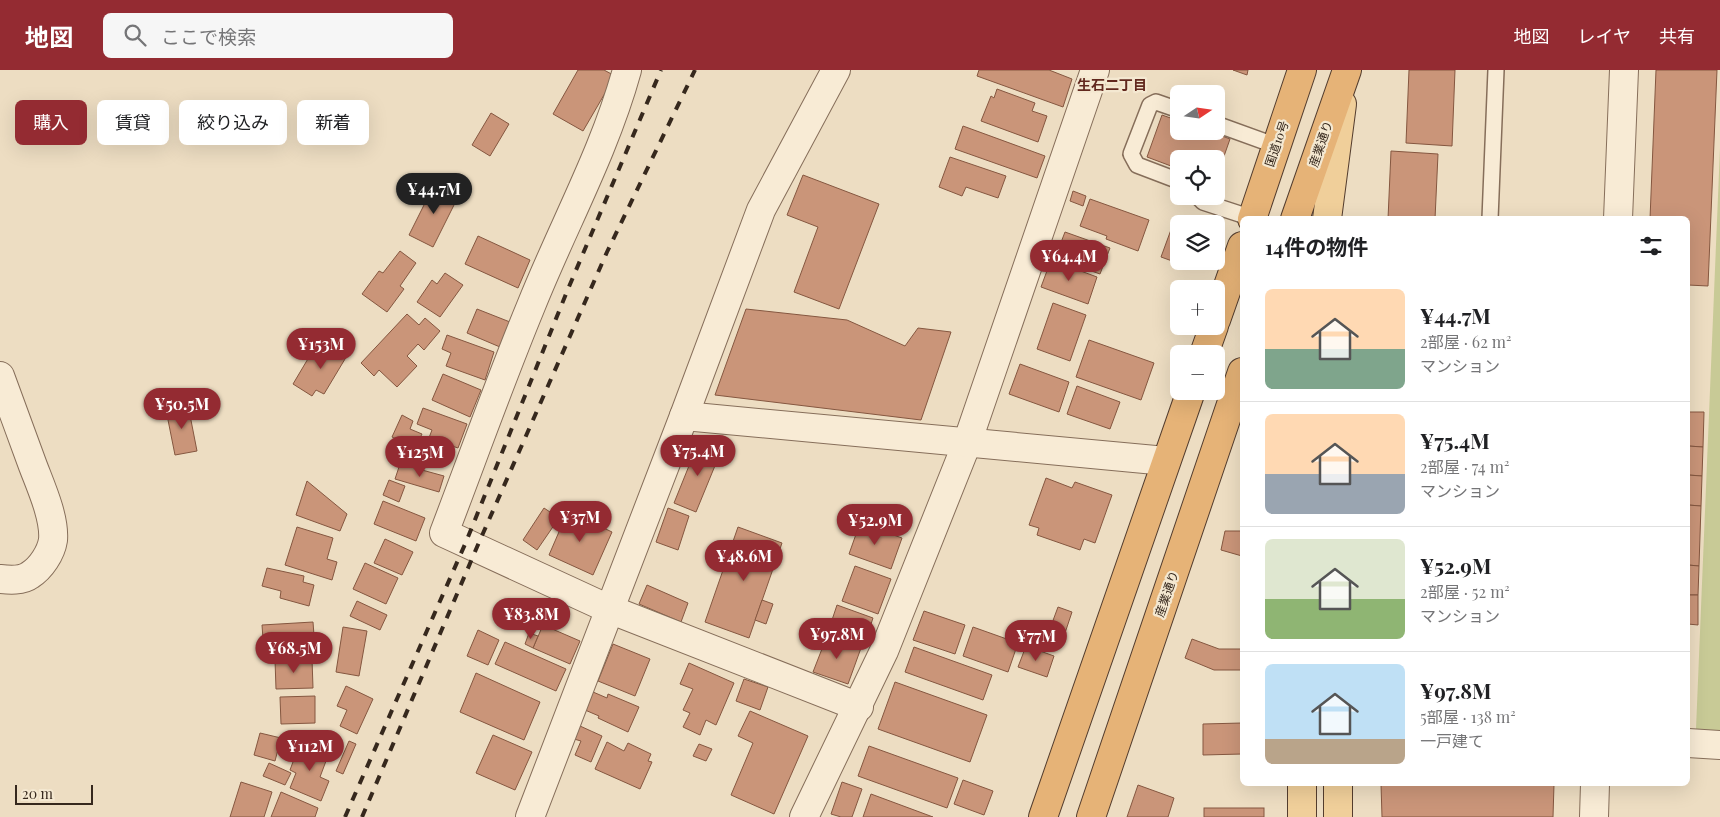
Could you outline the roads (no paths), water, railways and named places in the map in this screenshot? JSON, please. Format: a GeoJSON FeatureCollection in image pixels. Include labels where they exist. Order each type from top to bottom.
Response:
{"type":"FeatureCollection","features":[{"type":"Feature","properties":{"kind":"highway","name":"国道10号"},"geometry":{"type":"LineString","coordinates":[[1253,216],[1302,70]]}},
{"type":"Feature","properties":{"kind":"highway","name":"産業通り"},"geometry":{"type":"LineString","coordinates":[[1297,216],[1347,70]]}},
{"type":"Feature","properties":{"kind":"highway"},"geometry":{"type":"LineString","coordinates":[[1225,294],[1240,252]]}},
{"type":"Feature","properties":{"kind":"highway","name":"産業通り"},"geometry":{"type":"LineString","coordinates":[[1091,817],[1240,378]]}},
{"type":"Feature","properties":{"kind":"highway"},"geometry":{"type":"LineString","coordinates":[[1044,817],[1188,400]]}},
{"type":"Feature","properties":{"kind":"main road"},"geometry":{"type":"LineString","coordinates":[[1327,216],[1347,70]]}},
{"type":"Feature","properties":{"kind":"main road"},"geometry":{"type":"LineString","coordinates":[[1302,786],[1302,817]]}},
{"type":"Feature","properties":{"kind":"main road"},"geometry":{"type":"LineString","coordinates":[[1338,786],[1338,817]]}},
{"type":"Feature","properties":{"kind":"street"},"geometry":{"type":"LineString","coordinates":[[627,70],[594,166],[531,305],[444,533],[609,609],[859,707]]}},
{"type":"Feature","properties":{"kind":"street"},"geometry":{"type":"LineString","coordinates":[[530,817],[761,210],[836,70]]}},
{"type":"Feature","properties":{"kind":"street"},"geometry":{"type":"LineString","coordinates":[[804,817],[859,707],[884,651],[967,443],[1096,70]]}},
{"type":"Feature","properties":{"kind":"street"},"geometry":{"type":"LineString","coordinates":[[1618,216],[1624,70]]}},
{"type":"Feature","properties":{"kind":"street"},"geometry":{"type":"LineString","coordinates":[[0,376],[44,498],[53,540],[50,552],[30,575],[15,579],[0,579]]}},
{"type":"Feature","properties":{"kind":"street"},"geometry":{"type":"LineString","coordinates":[[684,416],[1166,461]]}},
{"type":"Feature","properties":{"kind":"street"},"geometry":{"type":"LineString","coordinates":[[1690,743],[1720,744]]}},
{"type":"Feature","properties":{"kind":"street"},"geometry":{"type":"LineString","coordinates":[[1594,817],[1595,786]]}},
{"type":"Feature","properties":{"kind":"lane"},"geometry":{"type":"LineString","coordinates":[[1490,216],[1496,70]]}},
{"type":"Feature","properties":{"kind":"lane"},"geometry":{"type":"LineString","coordinates":[[1170,107],[1156,102],[1150,105],[1131,154],[1137,165],[1170,178]]}},
{"type":"Feature","properties":{"kind":"lane"},"geometry":{"type":"LineString","coordinates":[[1225,127],[1277,146]]}},
{"type":"Feature","properties":{"kind":"lane"},"geometry":{"type":"LineString","coordinates":[[1212,205],[1246,216]]}},
{"type":"Feature","properties":{"kind":"railway"},"geometry":{"type":"LineString","coordinates":[[345,817],[466,542],[568,289],[661,70]]}},
{"type":"Feature","properties":{"kind":"railway"},"geometry":{"type":"LineString","coordinates":[[362,817],[477,547],[607,252],[695,70]]}},
{"type":"Feature","properties":{"kind":"district","name":"生石二丁目"},"geometry":{"type":"Point","coordinates":[1112,85]}}]}
